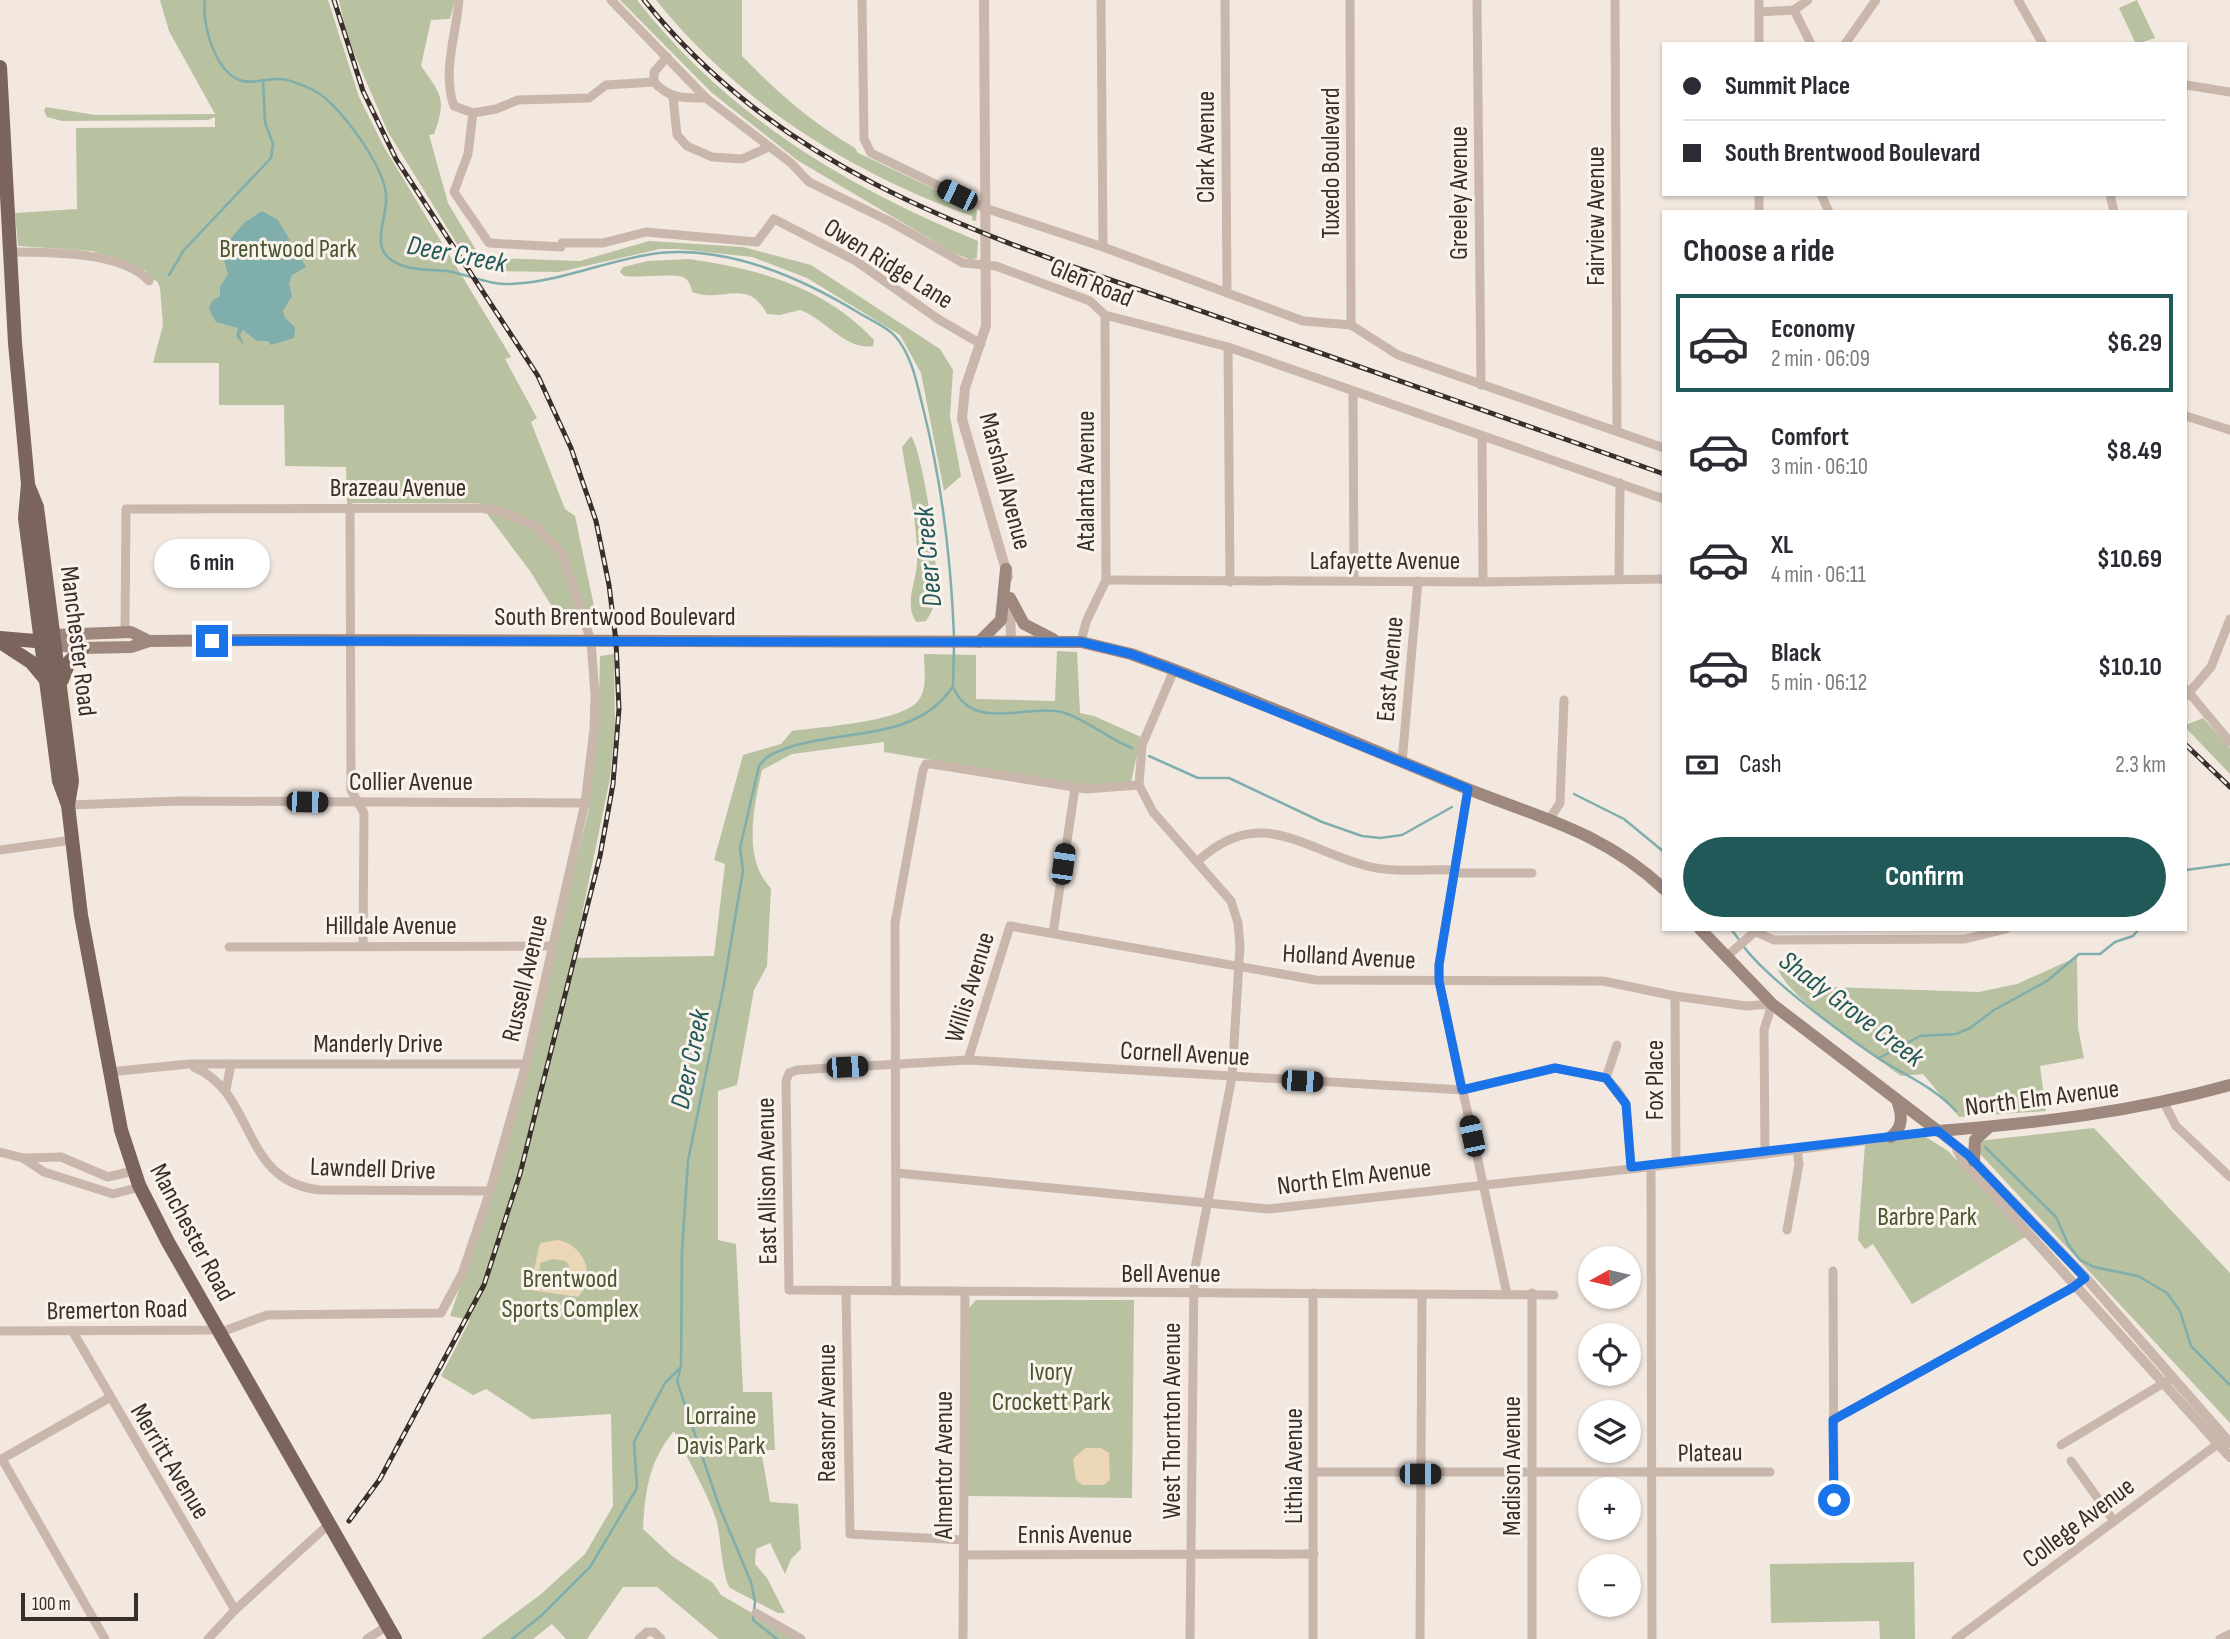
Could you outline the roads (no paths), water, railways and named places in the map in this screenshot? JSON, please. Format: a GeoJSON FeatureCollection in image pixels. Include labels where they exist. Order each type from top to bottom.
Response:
{"type":"FeatureCollection","features":[{"type":"Feature","properties":{"kind":"main road","name":"Manchester Road"},"geometry":{"type":"LineString","coordinates":[[0,67],[3,198],[28,484],[37,507],[50,640],[59,781],[68,805],[80,908],[109,1072],[133,1171],[217,1329],[391,1633]]}},
{"type":"Feature","properties":{"kind":"main road"},"geometry":{"type":"LineString","coordinates":[[974,642],[1001,620],[1006,569]]}},
{"type":"Feature","properties":{"kind":"main road"},"geometry":{"type":"LineString","coordinates":[[1010,598],[1024,624],[1056,641]]}},
{"type":"Feature","properties":{"kind":"main road","name":"South Brentwood Boulevard"},"geometry":{"type":"LineString","coordinates":[[0,640],[50,640],[125,632],[149,641]]}},
{"type":"Feature","properties":{"kind":"main road"},"geometry":{"type":"LineString","coordinates":[[0,640],[53,682],[83,648]]}},
{"type":"Feature","properties":{"kind":"main road","name":"South Brentwood Boulevard"},"geometry":{"type":"LineString","coordinates":[[50,640],[83,648],[131,647],[149,641],[1081,642],[1131,654],[1174,670],[1468,789],[1550,818],[1617,850],[1662,887]]}},
{"type":"Feature","properties":{"kind":"main road"},"geometry":{"type":"LineString","coordinates":[[1702,931],[1730,953],[1772,1004],[1938,1131]]}},
{"type":"Feature","properties":{"kind":"main road","name":"North Elm Avenue"},"geometry":{"type":"LineString","coordinates":[[1938,1131],[2058,1121],[2164,1103],[2230,1085]]}},
{"type":"Feature","properties":{"kind":"main road"},"geometry":{"type":"LineString","coordinates":[[1891,1137],[1898,1130],[1901,1121],[1896,1100]]}},
{"type":"Feature","properties":{"kind":"main road"},"geometry":{"type":"LineString","coordinates":[[1974,1161],[1975,1140],[1990,1127]]}},
{"type":"Feature","properties":{"kind":"street"},"geometry":{"type":"LineString","coordinates":[[459,0],[450,57],[450,94],[454,106],[473,113],[496,109],[518,100],[589,98],[606,85],[654,82],[673,97],[706,98]]}},
{"type":"Feature","properties":{"kind":"street","name":"Glen Road"},"geometry":{"type":"LineString","coordinates":[[611,0],[706,98],[791,163],[809,182],[891,222],[963,263],[996,266],[1090,301],[1105,315],[1228,347],[1662,498]]}},
{"type":"Feature","properties":{"kind":"street","name":"Glen Road"},"geometry":{"type":"LineString","coordinates":[[862,0],[864,139],[871,153],[985,208],[1103,247],[1303,321],[1351,325]]}},
{"type":"Feature","properties":{"kind":"street","name":"Marshall Avenue"},"geometry":{"type":"LineString","coordinates":[[984,0],[986,326],[965,388],[962,419],[1006,569],[1011,642]]}},
{"type":"Feature","properties":{"kind":"street"},"geometry":{"type":"LineString","coordinates":[[1101,0],[1103,247]]}},
{"type":"Feature","properties":{"kind":"street","name":"Clark Avenue"},"geometry":{"type":"LineString","coordinates":[[1225,0],[1227,293]]}},
{"type":"Feature","properties":{"kind":"street","name":"Tuxedo Boulevard"},"geometry":{"type":"LineString","coordinates":[[1350,0],[1351,325]]}},
{"type":"Feature","properties":{"kind":"street","name":"Greeley Avenue"},"geometry":{"type":"LineString","coordinates":[[1477,0],[1480,385]]}},
{"type":"Feature","properties":{"kind":"street","name":"Fairview Avenue"},"geometry":{"type":"LineString","coordinates":[[1615,0],[1617,431]]}},
{"type":"Feature","properties":{"kind":"street"},"geometry":{"type":"LineString","coordinates":[[1759,0],[1759,42]]}},
{"type":"Feature","properties":{"kind":"street"},"geometry":{"type":"LineString","coordinates":[[1759,12],[1794,10],[1808,0]]}},
{"type":"Feature","properties":{"kind":"street"},"geometry":{"type":"LineString","coordinates":[[1846,42],[1877,0]]}},
{"type":"Feature","properties":{"kind":"street"},"geometry":{"type":"LineString","coordinates":[[2018,0],[2042,42]]}},
{"type":"Feature","properties":{"kind":"street"},"geometry":{"type":"LineString","coordinates":[[1794,10],[1810,42]]}},
{"type":"Feature","properties":{"kind":"street"},"geometry":{"type":"LineString","coordinates":[[654,82],[654,72],[667,57]]}},
{"type":"Feature","properties":{"kind":"street"},"geometry":{"type":"LineString","coordinates":[[2187,85],[2230,92]]}},
{"type":"Feature","properties":{"kind":"street"},"geometry":{"type":"LineString","coordinates":[[673,97],[677,135],[687,146],[712,157],[742,159],[769,147]]}},
{"type":"Feature","properties":{"kind":"street","name":"Owen Ridge Lane"},"geometry":{"type":"LineString","coordinates":[[473,113],[468,154],[454,192],[489,243],[561,247],[562,243],[603,243],[646,232],[757,242],[774,219],[856,261],[938,319],[981,344]]}},
{"type":"Feature","properties":{"kind":"street"},"geometry":{"type":"LineString","coordinates":[[9,252],[102,258],[136,271],[149,281]]}},
{"type":"Feature","properties":{"kind":"street","name":"Atalanta Avenue"},"geometry":{"type":"LineString","coordinates":[[1081,642],[1086,622],[1106,580],[1105,315]]}},
{"type":"Feature","properties":{"kind":"street"},"geometry":{"type":"LineString","coordinates":[[1351,325],[1364,331],[1378,345],[1398,355],[1662,447]]}},
{"type":"Feature","properties":{"kind":"street"},"geometry":{"type":"LineString","coordinates":[[1228,347],[1230,582]]}},
{"type":"Feature","properties":{"kind":"street"},"geometry":{"type":"LineString","coordinates":[[1353,392],[1354,580]]}},
{"type":"Feature","properties":{"kind":"street"},"geometry":{"type":"LineString","coordinates":[[2187,416],[2230,430]]}},
{"type":"Feature","properties":{"kind":"street"},"geometry":{"type":"LineString","coordinates":[[1482,436],[1483,582]]}},
{"type":"Feature","properties":{"kind":"street"},"geometry":{"type":"LineString","coordinates":[[1619,579],[1620,484]]}},
{"type":"Feature","properties":{"kind":"street"},"geometry":{"type":"LineString","coordinates":[[350,507],[351,790],[364,813],[363,946]]}},
{"type":"Feature","properties":{"kind":"street","name":"Brazeau Avenue"},"geometry":{"type":"LineString","coordinates":[[125,632],[126,509],[481,508],[502,512],[534,525],[562,553],[591,641]]}},
{"type":"Feature","properties":{"kind":"street","name":"Lafayette Avenue"},"geometry":{"type":"LineString","coordinates":[[1106,580],[1483,582],[1662,579]]}},
{"type":"Feature","properties":{"kind":"street","name":"East Avenue"},"geometry":{"type":"LineString","coordinates":[[1402,762],[1418,581]]}},
{"type":"Feature","properties":{"kind":"street"},"geometry":{"type":"LineString","coordinates":[[2230,619],[2211,667],[2187,692],[2230,741]]}},
{"type":"Feature","properties":{"kind":"street","name":"Russell Avenue"},"geometry":{"type":"LineString","coordinates":[[441,1313],[462,1274],[490,1191],[526,1065],[586,803],[595,706],[591,641]]}},
{"type":"Feature","properties":{"kind":"street"},"geometry":{"type":"LineString","coordinates":[[897,1291],[898,1065],[895,923],[926,764],[1075,788],[1100,790],[1139,785],[1142,745],[1174,670]]}},
{"type":"Feature","properties":{"kind":"street"},"geometry":{"type":"LineString","coordinates":[[1550,818],[1560,803],[1564,700]]}},
{"type":"Feature","properties":{"kind":"street","name":"West Thornton Avenue"},"geometry":{"type":"LineString","coordinates":[[1139,785],[1153,812],[1199,860],[1231,901],[1238,923],[1240,968],[1232,1077],[1198,1246],[1193,1295],[1190,1639]]}},
{"type":"Feature","properties":{"kind":"street"},"geometry":{"type":"LineString","coordinates":[[1053,933],[1075,788]]}},
{"type":"Feature","properties":{"kind":"street"},"geometry":{"type":"LineString","coordinates":[[1468,789],[1453,872],[1439,981],[1507,1294]]}},
{"type":"Feature","properties":{"kind":"street","name":"Collier Avenue"},"geometry":{"type":"LineString","coordinates":[[68,805],[586,803]]}},
{"type":"Feature","properties":{"kind":"street"},"geometry":{"type":"LineString","coordinates":[[1199,860],[1227,838],[1249,832],[1265,832],[1370,867],[1532,873]]}},
{"type":"Feature","properties":{"kind":"street"},"geometry":{"type":"LineString","coordinates":[[0,850],[72,840]]}},
{"type":"Feature","properties":{"kind":"street","name":"Holland Avenue"},"geometry":{"type":"LineString","coordinates":[[1010,926],[1316,980],[1603,981],[1675,996],[1746,1006],[1772,1004]]}},
{"type":"Feature","properties":{"kind":"street","name":"Willis Avenue"},"geometry":{"type":"LineString","coordinates":[[968,1060],[1010,926]]}},
{"type":"Feature","properties":{"kind":"street"},"geometry":{"type":"LineString","coordinates":[[1730,953],[1757,931],[1774,940],[1951,940],[1987,936],[2001,931]]}},
{"type":"Feature","properties":{"kind":"street","name":"Hilldale Avenue"},"geometry":{"type":"LineString","coordinates":[[229,947],[554,946]]}},
{"type":"Feature","properties":{"kind":"street","name":"Fox Place"},"geometry":{"type":"LineString","coordinates":[[1675,996],[1676,1163]]}},
{"type":"Feature","properties":{"kind":"street"},"geometry":{"type":"LineString","coordinates":[[1766,1153],[1764,1030],[1772,1004]]}},
{"type":"Feature","properties":{"kind":"street"},"geometry":{"type":"LineString","coordinates":[[1617,1045],[1606,1078],[1626,1104],[1631,1167]]}},
{"type":"Feature","properties":{"kind":"street","name":"Cornell Avenue"},"geometry":{"type":"LineString","coordinates":[[789,1073],[968,1060],[1462,1090],[1555,1068],[1606,1078]]}},
{"type":"Feature","properties":{"kind":"street","name":"Manderly Drive"},"geometry":{"type":"LineString","coordinates":[[109,1072],[189,1064],[526,1065]]}},
{"type":"Feature","properties":{"kind":"street","name":"Lawndell Drive"},"geometry":{"type":"LineString","coordinates":[[189,1064],[212,1077],[226,1090],[259,1154],[277,1174],[295,1186],[321,1191],[490,1191]]}},
{"type":"Feature","properties":{"kind":"street"},"geometry":{"type":"LineString","coordinates":[[226,1090],[231,1064]]}},
{"type":"Feature","properties":{"kind":"street","name":"East Allison Avenue"},"geometry":{"type":"LineString","coordinates":[[789,1073],[786,1081],[789,1290]]}},
{"type":"Feature","properties":{"kind":"street"},"geometry":{"type":"LineString","coordinates":[[2164,1103],[2176,1126],[2230,1177]]}},
{"type":"Feature","properties":{"kind":"street"},"geometry":{"type":"LineString","coordinates":[[1938,1131],[1974,1161],[2226,1441],[2230,1457]]}},
{"type":"Feature","properties":{"kind":"street","name":"North Elm Avenue"},"geometry":{"type":"LineString","coordinates":[[897,1173],[1269,1209],[1938,1131]]}},
{"type":"Feature","properties":{"kind":"street"},"geometry":{"type":"LineString","coordinates":[[1787,1230],[1799,1164],[1797,1149]]}},
{"type":"Feature","properties":{"kind":"street"},"geometry":{"type":"LineString","coordinates":[[1957,1149],[1963,1161],[2081,1281]]}},
{"type":"Feature","properties":{"kind":"street"},"geometry":{"type":"LineString","coordinates":[[0,1152],[23,1158],[61,1157],[108,1177],[133,1171]]}},
{"type":"Feature","properties":{"kind":"street"},"geometry":{"type":"LineString","coordinates":[[23,1158],[44,1172],[113,1194],[140,1188]]}},
{"type":"Feature","properties":{"kind":"street"},"geometry":{"type":"LineString","coordinates":[[1651,1165],[1652,1639]]}},
{"type":"Feature","properties":{"kind":"street"},"geometry":{"type":"LineString","coordinates":[[1833,1272],[1834,1500]]}},
{"type":"Feature","properties":{"kind":"street"},"geometry":{"type":"LineString","coordinates":[[1833,1420],[2081,1281]]}},
{"type":"Feature","properties":{"kind":"street","name":"Bell Avenue"},"geometry":{"type":"LineString","coordinates":[[789,1290],[1193,1295],[1554,1295]]}},
{"type":"Feature","properties":{"kind":"street","name":"Reasnor Avenue"},"geometry":{"type":"LineString","coordinates":[[846,1290],[850,1534],[963,1540]]}},
{"type":"Feature","properties":{"kind":"street","name":"Almentor Avenue"},"geometry":{"type":"LineString","coordinates":[[963,1639],[965,1292]]}},
{"type":"Feature","properties":{"kind":"street","name":"Lithia Avenue"},"geometry":{"type":"LineString","coordinates":[[1313,1293],[1313,1639]]}},
{"type":"Feature","properties":{"kind":"street","name":"Madison Avenue"},"geometry":{"type":"LineString","coordinates":[[1532,1293],[1532,1639]]}},
{"type":"Feature","properties":{"kind":"street"},"geometry":{"type":"LineString","coordinates":[[1420,1639],[1422,1295]]}},
{"type":"Feature","properties":{"kind":"street","name":"Bremerton Road"},"geometry":{"type":"LineString","coordinates":[[0,1331],[231,1330],[267,1315],[441,1313]]}},
{"type":"Feature","properties":{"kind":"street","name":"Merritt Avenue"},"geometry":{"type":"LineString","coordinates":[[73,1332],[109,1398],[235,1610]]}},
{"type":"Feature","properties":{"kind":"street"},"geometry":{"type":"LineString","coordinates":[[2061,1446],[2169,1380]]}},
{"type":"Feature","properties":{"kind":"street"},"geometry":{"type":"LineString","coordinates":[[105,1639],[1,1460],[109,1398]]}},
{"type":"Feature","properties":{"kind":"street","name":"College Avenue"},"geometry":{"type":"LineString","coordinates":[[1956,1639],[2226,1441]]}},
{"type":"Feature","properties":{"kind":"street"},"geometry":{"type":"LineString","coordinates":[[2071,1461],[2114,1521]]}},
{"type":"Feature","properties":{"kind":"street","name":"Plateau"},"geometry":{"type":"LineString","coordinates":[[1314,1472],[1770,1472]]}},
{"type":"Feature","properties":{"kind":"street"},"geometry":{"type":"LineString","coordinates":[[208,1639],[235,1610],[328,1525]]}},
{"type":"Feature","properties":{"kind":"street","name":"Ennis Avenue"},"geometry":{"type":"LineString","coordinates":[[963,1555],[1314,1553]]}},
{"type":"Feature","properties":{"kind":"street"},"geometry":{"type":"LineString","coordinates":[[756,1613],[801,1639]]}},
{"type":"Feature","properties":{"kind":"street"},"geometry":{"type":"LineString","coordinates":[[639,1639],[647,1632],[654,1632],[661,1639]]}},
{"type":"Feature","properties":{"kind":"street"},"geometry":{"type":"LineString","coordinates":[[367,1639],[391,1633]]}},
{"type":"Feature","properties":{"kind":"street"},"geometry":{"type":"LineString","coordinates":[[2220,1639],[2230,1634]]}},
{"type":"Feature","properties":{"kind":"water"},"geometry":{"type":"Polygon","coordinates":[[[262,211],[278,220],[306,267],[292,275],[289,284],[292,296],[283,311],[285,318],[295,327],[294,338],[271,345],[268,341],[257,341],[243,330],[240,335],[244,346],[236,336],[238,328],[216,322],[209,309],[212,301],[220,296],[220,287],[228,274],[221,250],[244,223],[262,211]]]}},
{"type":"Feature","properties":{"kind":"waterway","name":"Deer Creek"},"geometry":{"type":"LineString","coordinates":[[205,0],[206,21],[212,45],[216,56],[230,74],[244,81],[276,79],[299,84],[325,98],[348,122],[369,152],[383,182],[386,204],[381,245],[384,253],[404,266],[511,284],[549,279],[659,253],[712,254],[738,259],[789,276],[891,332],[910,361],[930,436],[945,521],[954,636]]}},
{"type":"Feature","properties":{"kind":"waterway"},"geometry":{"type":"LineString","coordinates":[[169,275],[184,250],[271,158],[273,144],[265,122],[263,80]]}},
{"type":"Feature","properties":{"kind":"waterway","name":"Deer Creek"},"geometry":{"type":"LineString","coordinates":[[512,1639],[542,1615],[590,1567],[637,1488],[634,1442],[665,1383],[681,1367],[682,1251],[688,1161],[724,984],[743,871],[740,848],[759,766],[769,756],[790,747],[901,725],[920,716],[938,704],[953,686],[954,646]]}},
{"type":"Feature","properties":{"kind":"waterway","name":"Shady Grove Creek"},"geometry":{"type":"LineString","coordinates":[[953,687],[962,701],[974,709],[1003,714],[1035,711],[1065,713],[1132,748]]}},
{"type":"Feature","properties":{"kind":"waterway","name":"Shady Grove Creek"},"geometry":{"type":"LineString","coordinates":[[1149,756],[1198,778],[1229,778],[1322,822],[1362,836],[1380,838],[1402,835],[1452,807]]}},
{"type":"Feature","properties":{"kind":"waterway","name":"Shady Grove Creek"},"geometry":{"type":"LineString","coordinates":[[1574,794],[1624,819],[1662,850]]}},
{"type":"Feature","properties":{"kind":"waterway"},"geometry":{"type":"LineString","coordinates":[[2187,870],[2230,864]]}},
{"type":"Feature","properties":{"kind":"waterway","name":"Shady Grove Creek"},"geometry":{"type":"LineString","coordinates":[[1732,931],[1740,941]]}},
{"type":"Feature","properties":{"kind":"waterway"},"geometry":{"type":"LineString","coordinates":[[1879,1058],[1920,1036],[1956,1034],[1970,1028],[1994,1010],[2047,981],[2079,954],[2100,954],[2115,942],[2133,936],[2137,931]]}},
{"type":"Feature","properties":{"kind":"waterway","name":"Shady Grove Creek"},"geometry":{"type":"LineString","coordinates":[[1744,947],[1771,975],[1828,1022],[1881,1060],[1930,1089],[1956,1111]]}},
{"type":"Feature","properties":{"kind":"waterway","name":"Shady Grove Creek"},"geometry":{"type":"LineString","coordinates":[[1985,1147],[2056,1217],[2068,1244],[2080,1260],[2094,1267],[2138,1276],[2167,1293],[2180,1311],[2191,1346],[2230,1385]]}},
{"type":"Feature","properties":{"kind":"waterway"},"geometry":{"type":"LineString","coordinates":[[680,1370],[677,1381],[719,1506],[751,1582],[755,1602],[753,1620],[777,1639]]}},
{"type":"Feature","properties":{"kind":"railway"},"geometry":{"type":"LineString","coordinates":[[334,0],[363,91],[396,159],[538,376],[571,448],[596,521],[609,585],[616,641],[619,709],[613,784],[600,856],[520,1174],[484,1285],[380,1479],[349,1521]]}},
{"type":"Feature","properties":{"kind":"railway"},"geometry":{"type":"LineString","coordinates":[[644,0],[703,64],[767,117],[835,162],[908,200],[983,233],[1061,262],[1662,473]]}},
{"type":"Feature","properties":{"kind":"railway"},"geometry":{"type":"LineString","coordinates":[[2187,746],[2230,787]]}},
{"type":"Feature","properties":{"kind":"park label","name":"Brentwood Park"},"geometry":{"type":"Point","coordinates":[288,248]}},
{"type":"Feature","properties":{"kind":"park label","name":"Barbre Park"},"geometry":{"type":"Point","coordinates":[1927,1216]}},
{"type":"Feature","properties":{"kind":"park label","name":"Brentwood Sports Complex"},"geometry":{"type":"Point","coordinates":[570,1293]}},
{"type":"Feature","properties":{"kind":"park label","name":"Ivory Crockett Park"},"geometry":{"type":"Point","coordinates":[1051,1386]}},
{"type":"Feature","properties":{"kind":"park label","name":"Lorraine Davis Park"},"geometry":{"type":"Point","coordinates":[721,1430]}}]}
